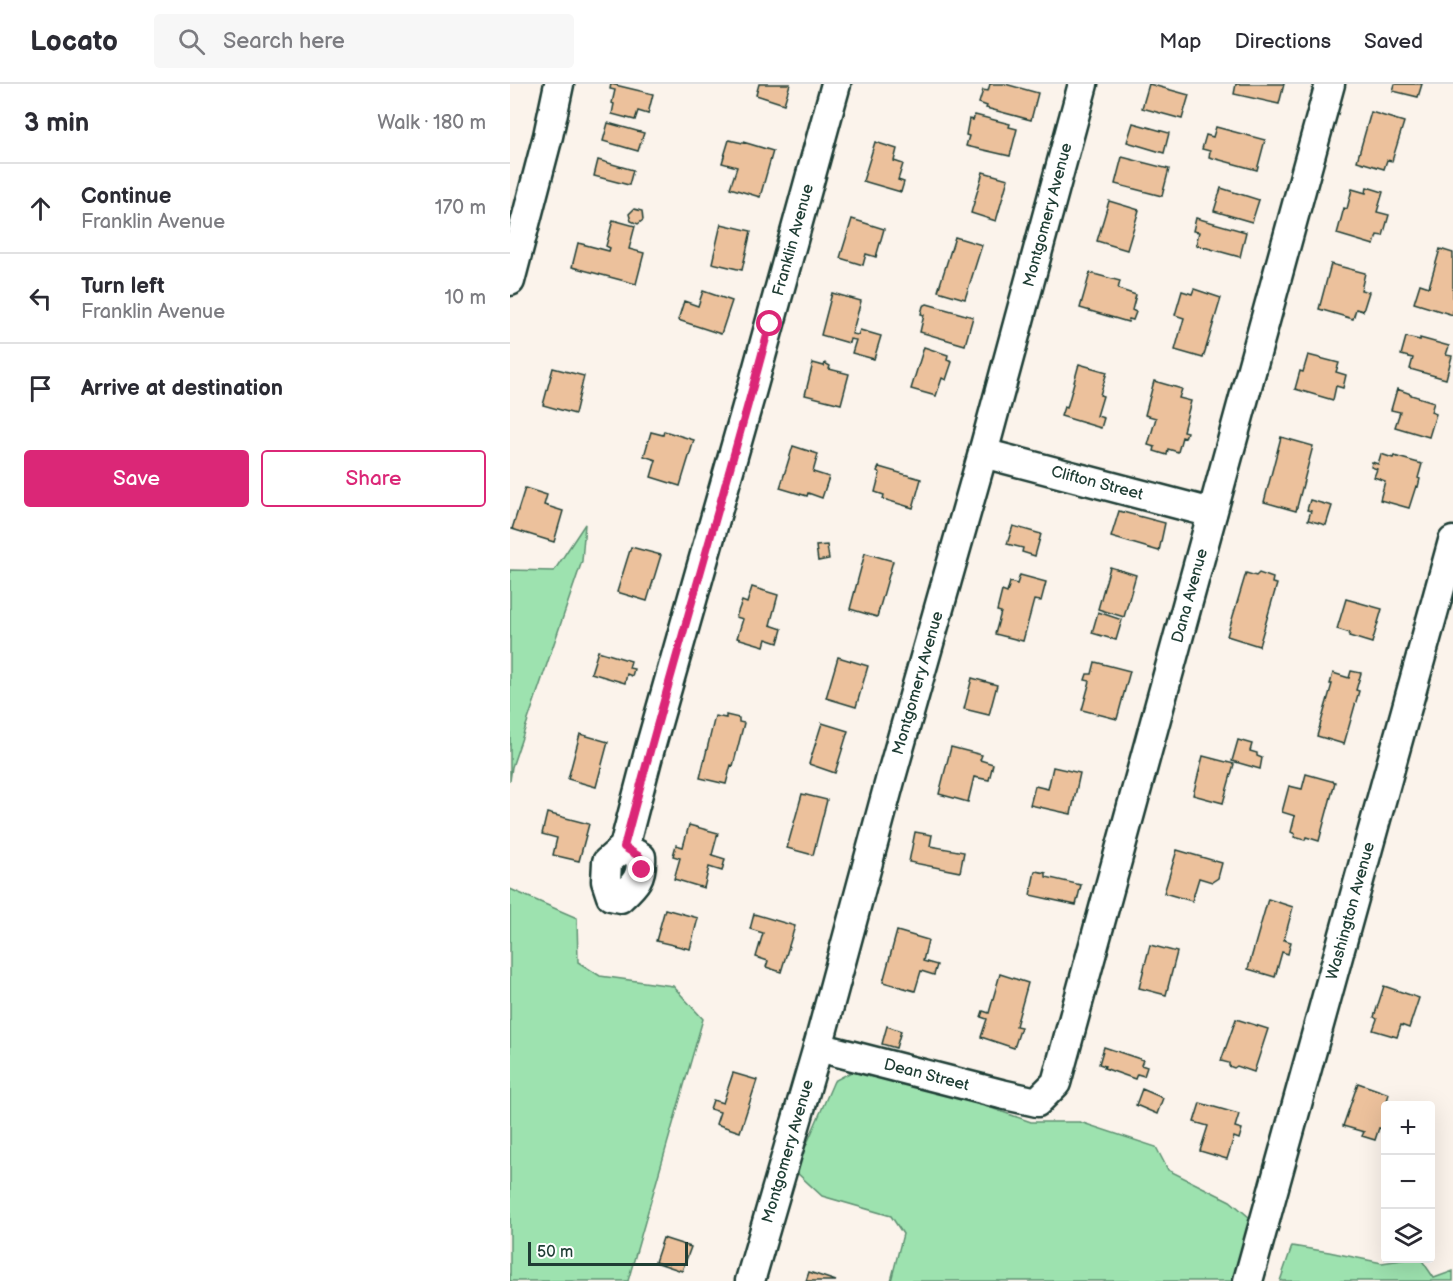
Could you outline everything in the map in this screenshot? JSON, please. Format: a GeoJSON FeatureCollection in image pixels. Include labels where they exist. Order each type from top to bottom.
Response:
{"type":"FeatureCollection","features":[{"type":"Feature","properties":{"kind":"street"},"geometry":{"type":"LineString","coordinates":[[510,281],[548,136],[559,84]]}},
{"type":"Feature","properties":{"kind":"street","name":"Franklin Avenue"},"geometry":{"type":"LineString","coordinates":[[624,847],[836,84]]}},
{"type":"Feature","properties":{"kind":"street","name":"Montgomery Avenue"},"geometry":{"type":"LineString","coordinates":[[750,1281],[818,1047],[1083,84]]}},
{"type":"Feature","properties":{"kind":"street","name":"Dana Avenue"},"geometry":{"type":"LineString","coordinates":[[1037,1102],[1056,1083],[1330,84]]}},
{"type":"Feature","properties":{"kind":"street","name":"Clifton Street"},"geometry":{"type":"LineString","coordinates":[[983,453],[1212,513]]}},
{"type":"Feature","properties":{"kind":"street","name":"Washington Avenue"},"geometry":{"type":"LineString","coordinates":[[1248,1281],[1453,541]]}},
{"type":"Feature","properties":{"kind":"street","name":"Dean Street"},"geometry":{"type":"LineString","coordinates":[[818,1047],[1037,1102]]}},
{"type":"Feature","properties":{"kind":"green space"},"geometry":{"type":"Polygon","coordinates":[[[585,524],[582,561],[512,767],[510,781],[510,570],[554,571],[585,524]]]}},
{"type":"Feature","properties":{"kind":"green space"},"geometry":{"type":"Polygon","coordinates":[[[510,889],[577,918],[578,962],[600,976],[673,986],[703,1019],[628,1281],[510,1281],[510,889]]]}},
{"type":"Feature","properties":{"kind":"green space"},"geometry":{"type":"Polygon","coordinates":[[[853,1071],[926,1085],[1031,1122],[1080,1122],[1156,1147],[1168,1170],[1230,1201],[1256,1223],[1238,1281],[891,1281],[903,1234],[891,1216],[822,1196],[795,1171],[834,1081],[853,1071]]]}},
{"type":"Feature","properties":{"kind":"green space"},"geometry":{"type":"Polygon","coordinates":[[[1292,1246],[1381,1263],[1424,1263],[1434,1278],[1453,1271],[1453,1281],[1280,1281],[1292,1246]]]}},
{"type":"Feature","properties":{"kind":"building"},"geometry":{"type":"Polygon","coordinates":[[[611,84],[653,94],[648,114],[638,111],[635,120],[612,114],[615,90],[610,89],[611,84]]]}},
{"type":"Feature","properties":{"kind":"building"},"geometry":{"type":"Polygon","coordinates":[[[759,84],[790,84],[784,104],[756,95],[759,84]]]}},
{"type":"Feature","properties":{"kind":"building"},"geometry":{"type":"Polygon","coordinates":[[[990,84],[1005,84],[1038,93],[1031,120],[986,108],[987,106],[979,103],[983,90],[988,91],[990,84]]]}},
{"type":"Feature","properties":{"kind":"building"},"geometry":{"type":"Polygon","coordinates":[[[1149,84],[1189,95],[1182,119],[1142,108],[1149,84]]]}},
{"type":"Feature","properties":{"kind":"building"},"geometry":{"type":"Polygon","coordinates":[[[1236,84],[1284,84],[1279,104],[1234,94],[1236,84]]]}},
{"type":"Feature","properties":{"kind":"building"},"geometry":{"type":"Polygon","coordinates":[[[1395,84],[1422,84],[1418,97],[1393,91],[1395,84]]]}},
{"type":"Feature","properties":{"kind":"building"},"geometry":{"type":"Polygon","coordinates":[[[1371,112],[1404,122],[1392,161],[1387,160],[1384,169],[1357,161],[1371,112]]]}},
{"type":"Feature","properties":{"kind":"building"},"geometry":{"type":"Polygon","coordinates":[[[975,115],[1010,124],[1009,127],[1017,129],[1010,156],[966,146],[969,136],[966,135],[969,119],[973,120],[975,115]]]}},
{"type":"Feature","properties":{"kind":"building"},"geometry":{"type":"Polygon","coordinates":[[[608,123],[644,133],[638,151],[603,141],[608,123]]]}},
{"type":"Feature","properties":{"kind":"building"},"geometry":{"type":"Polygon","coordinates":[[[1133,123],[1169,133],[1164,153],[1127,142],[1133,123]]]}},
{"type":"Feature","properties":{"kind":"building"},"geometry":{"type":"Polygon","coordinates":[[[1216,127],[1265,140],[1257,170],[1209,157],[1210,151],[1202,149],[1206,135],[1213,137],[1216,127]]]}},
{"type":"Feature","properties":{"kind":"building"},"geometry":{"type":"Polygon","coordinates":[[[729,140],[773,151],[760,197],[730,188],[737,167],[722,163],[729,140]]]}},
{"type":"Feature","properties":{"kind":"building"},"geometry":{"type":"Polygon","coordinates":[[[875,142],[897,149],[894,161],[903,164],[898,180],[904,182],[901,192],[863,181],[875,142]]]}},
{"type":"Feature","properties":{"kind":"building"},"geometry":{"type":"Polygon","coordinates":[[[1122,157],[1169,169],[1162,196],[1115,184],[1122,157]]]}},
{"type":"Feature","properties":{"kind":"building"},"geometry":{"type":"Polygon","coordinates":[[[598,160],[633,170],[629,185],[594,176],[598,160]]]}},
{"type":"Feature","properties":{"kind":"building"},"geometry":{"type":"Polygon","coordinates":[[[983,172],[1008,179],[996,221],[971,213],[983,172]]]}},
{"type":"Feature","properties":{"kind":"building"},"geometry":{"type":"Polygon","coordinates":[[[1367,187],[1383,192],[1377,212],[1389,215],[1383,236],[1377,235],[1374,245],[1337,234],[1352,189],[1366,193],[1367,187]]]}},
{"type":"Feature","properties":{"kind":"building"},"geometry":{"type":"Polygon","coordinates":[[[1221,188],[1259,200],[1252,222],[1214,211],[1221,188]]]}},
{"type":"Feature","properties":{"kind":"building"},"geometry":{"type":"Polygon","coordinates":[[[1109,201],[1139,210],[1127,250],[1097,241],[1109,201]]]}},
{"type":"Feature","properties":{"kind":"building"},"geometry":{"type":"Polygon","coordinates":[[[634,209],[642,211],[643,220],[638,224],[631,221],[629,214],[634,209]]]}},
{"type":"Feature","properties":{"kind":"building"},"geometry":{"type":"Polygon","coordinates":[[[1196,218],[1246,232],[1240,257],[1196,245],[1199,232],[1193,231],[1196,218]]]}},
{"type":"Feature","properties":{"kind":"building"},"geometry":{"type":"Polygon","coordinates":[[[852,219],[884,229],[876,257],[866,254],[863,265],[840,258],[852,219]]]}},
{"type":"Feature","properties":{"kind":"building"},"geometry":{"type":"Polygon","coordinates":[[[613,220],[635,226],[629,249],[644,253],[636,284],[572,267],[578,243],[609,251],[610,248],[606,246],[613,220]]]}},
{"type":"Feature","properties":{"kind":"building"},"geometry":{"type":"Polygon","coordinates":[[[721,224],[751,231],[742,270],[712,263],[721,224]]]}},
{"type":"Feature","properties":{"kind":"building"},"geometry":{"type":"Polygon","coordinates":[[[955,237],[982,245],[965,299],[938,291],[955,237]]]}},
{"type":"Feature","properties":{"kind":"building"},"geometry":{"type":"Polygon","coordinates":[[[1440,249],[1453,253],[1453,315],[1414,303],[1420,284],[1429,287],[1440,249]]]}},
{"type":"Feature","properties":{"kind":"building"},"geometry":{"type":"Polygon","coordinates":[[[1331,264],[1365,273],[1361,290],[1369,292],[1363,311],[1356,309],[1353,319],[1319,309],[1331,264]]]}},
{"type":"Feature","properties":{"kind":"building"},"geometry":{"type":"Polygon","coordinates":[[[1090,273],[1120,281],[1118,289],[1136,295],[1132,310],[1136,312],[1133,320],[1129,319],[1128,322],[1080,308],[1090,273]]]}},
{"type":"Feature","properties":{"kind":"building"},"geometry":{"type":"Polygon","coordinates":[[[1194,289],[1221,298],[1203,358],[1175,350],[1184,318],[1175,315],[1182,291],[1192,294],[1194,289]]]}},
{"type":"Feature","properties":{"kind":"building"},"geometry":{"type":"Polygon","coordinates":[[[703,291],[732,301],[721,334],[678,320],[684,301],[698,306],[703,291]]]}},
{"type":"Feature","properties":{"kind":"building"},"geometry":{"type":"Polygon","coordinates":[[[832,293],[861,301],[852,334],[858,335],[860,330],[881,336],[874,359],[852,353],[856,340],[850,339],[849,343],[821,335],[832,293]]]}},
{"type":"Feature","properties":{"kind":"building"},"geometry":{"type":"Polygon","coordinates":[[[927,304],[973,317],[965,345],[920,332],[924,315],[921,314],[923,306],[927,304]]]}},
{"type":"Feature","properties":{"kind":"building"},"geometry":{"type":"Polygon","coordinates":[[[1406,337],[1420,340],[1420,338],[1449,346],[1446,355],[1452,356],[1446,379],[1410,369],[1413,358],[1401,355],[1406,337]]]}},
{"type":"Feature","properties":{"kind":"building"},"geometry":{"type":"Polygon","coordinates":[[[924,347],[948,355],[947,360],[952,362],[946,380],[942,378],[936,396],[911,389],[924,347]]]}},
{"type":"Feature","properties":{"kind":"building"},"geometry":{"type":"Polygon","coordinates":[[[1308,355],[1339,363],[1336,372],[1346,375],[1343,388],[1336,386],[1333,400],[1295,389],[1308,355]]]}},
{"type":"Feature","properties":{"kind":"building"},"geometry":{"type":"Polygon","coordinates":[[[813,363],[824,366],[825,363],[830,366],[829,369],[849,374],[841,404],[805,395],[813,363]]]}},
{"type":"Feature","properties":{"kind":"building"},"geometry":{"type":"Polygon","coordinates":[[[1079,364],[1107,372],[1097,416],[1104,418],[1101,428],[1061,416],[1064,407],[1067,408],[1079,364]]]}},
{"type":"Feature","properties":{"kind":"building"},"geometry":{"type":"Polygon","coordinates":[[[553,368],[584,376],[575,414],[543,405],[553,368]]]}},
{"type":"Feature","properties":{"kind":"building"},"geometry":{"type":"Polygon","coordinates":[[[1154,381],[1182,389],[1179,398],[1191,401],[1183,431],[1187,432],[1185,438],[1182,437],[1178,452],[1168,449],[1167,455],[1154,451],[1155,447],[1148,445],[1156,418],[1145,415],[1154,381]]]}},
{"type":"Feature","properties":{"kind":"building"},"geometry":{"type":"Polygon","coordinates":[[[1397,389],[1434,402],[1431,412],[1436,414],[1429,437],[1395,427],[1400,412],[1391,410],[1397,389]]]}},
{"type":"Feature","properties":{"kind":"building"},"geometry":{"type":"Polygon","coordinates":[[[664,431],[694,440],[680,486],[651,477],[656,460],[644,456],[651,432],[663,435],[664,431]]]}},
{"type":"Feature","properties":{"kind":"building"},"geometry":{"type":"Polygon","coordinates":[[[1281,437],[1313,446],[1296,511],[1264,502],[1281,437]]]}},
{"type":"Feature","properties":{"kind":"building"},"geometry":{"type":"Polygon","coordinates":[[[793,446],[818,454],[813,472],[829,477],[822,498],[780,488],[793,446]]]}},
{"type":"Feature","properties":{"kind":"building"},"geometry":{"type":"Polygon","coordinates":[[[1381,454],[1422,464],[1418,487],[1416,486],[1409,508],[1380,500],[1385,481],[1374,477],[1377,469],[1371,467],[1372,462],[1378,464],[1381,454]]]}},
{"type":"Feature","properties":{"kind":"building"},"geometry":{"type":"Polygon","coordinates":[[[879,467],[921,479],[913,508],[883,499],[884,495],[875,492],[880,473],[877,471],[879,467]]]}},
{"type":"Feature","properties":{"kind":"building"},"geometry":{"type":"Polygon","coordinates":[[[525,488],[547,495],[544,505],[563,511],[554,542],[512,529],[525,488]]]}},
{"type":"Feature","properties":{"kind":"building"},"geometry":{"type":"Polygon","coordinates":[[[1310,500],[1332,506],[1326,525],[1308,520],[1311,511],[1307,510],[1310,500]]]}},
{"type":"Feature","properties":{"kind":"building"},"geometry":{"type":"Polygon","coordinates":[[[1119,511],[1165,523],[1159,551],[1111,537],[1119,511]]]}},
{"type":"Feature","properties":{"kind":"building"},"geometry":{"type":"Polygon","coordinates":[[[1013,526],[1041,534],[1035,556],[1022,552],[1023,548],[1007,544],[1013,526]]]}},
{"type":"Feature","properties":{"kind":"building"},"geometry":{"type":"Polygon","coordinates":[[[827,545],[829,559],[818,561],[816,546],[827,545]]]}},
{"type":"Feature","properties":{"kind":"building"},"geometry":{"type":"Polygon","coordinates":[[[631,547],[661,555],[647,601],[617,592],[631,547]]]}},
{"type":"Feature","properties":{"kind":"building"},"geometry":{"type":"Polygon","coordinates":[[[865,553],[893,561],[877,617],[850,609],[865,553]]]}},
{"type":"Feature","properties":{"kind":"building"},"geometry":{"type":"Polygon","coordinates":[[[1110,567],[1136,575],[1124,617],[1098,609],[1110,567]]]}},
{"type":"Feature","properties":{"kind":"building"},"geometry":{"type":"Polygon","coordinates":[[[1246,573],[1256,576],[1259,573],[1273,578],[1272,583],[1277,584],[1259,646],[1227,636],[1246,573]]]}},
{"type":"Feature","properties":{"kind":"building"},"geometry":{"type":"Polygon","coordinates":[[[1020,575],[1046,582],[1041,601],[1034,600],[1023,641],[995,634],[1001,612],[997,611],[1002,591],[1007,593],[1010,582],[1017,584],[1020,575]]]}},
{"type":"Feature","properties":{"kind":"building"},"geometry":{"type":"Polygon","coordinates":[[[752,587],[778,595],[770,625],[782,629],[778,643],[766,639],[764,646],[737,638],[743,619],[736,617],[742,601],[747,603],[752,587]]]}},
{"type":"Feature","properties":{"kind":"building"},"geometry":{"type":"Polygon","coordinates":[[[1346,599],[1382,609],[1372,643],[1349,636],[1350,633],[1337,629],[1346,599]]]}},
{"type":"Feature","properties":{"kind":"building"},"geometry":{"type":"Polygon","coordinates":[[[1098,612],[1122,620],[1116,640],[1092,633],[1098,612]]]}},
{"type":"Feature","properties":{"kind":"building"},"geometry":{"type":"Polygon","coordinates":[[[598,651],[631,661],[629,668],[634,669],[632,676],[627,674],[625,683],[591,673],[598,651]]]}},
{"type":"Feature","properties":{"kind":"building"},"geometry":{"type":"Polygon","coordinates":[[[838,657],[868,666],[856,707],[826,698],[838,657]]]}},
{"type":"Feature","properties":{"kind":"building"},"geometry":{"type":"Polygon","coordinates":[[[1095,662],[1130,671],[1117,719],[1082,710],[1090,681],[1085,680],[1087,674],[1092,674],[1095,662]]]}},
{"type":"Feature","properties":{"kind":"building"},"geometry":{"type":"Polygon","coordinates":[[[1351,671],[1361,673],[1356,690],[1359,691],[1344,744],[1317,736],[1333,673],[1349,678],[1351,671]]]}},
{"type":"Feature","properties":{"kind":"building"},"geometry":{"type":"Polygon","coordinates":[[[972,678],[997,685],[989,715],[964,709],[972,678]]]}},
{"type":"Feature","properties":{"kind":"building"},"geometry":{"type":"Polygon","coordinates":[[[726,715],[739,718],[739,722],[744,723],[726,784],[700,778],[715,716],[726,718],[726,715]]]}},
{"type":"Feature","properties":{"kind":"building"},"geometry":{"type":"Polygon","coordinates":[[[822,723],[848,731],[835,773],[809,764],[822,723]]]}},
{"type":"Feature","properties":{"kind":"building"},"geometry":{"type":"Polygon","coordinates":[[[580,734],[608,742],[596,787],[568,779],[580,734]]]}},
{"type":"Feature","properties":{"kind":"building"},"geometry":{"type":"Polygon","coordinates":[[[1238,740],[1252,744],[1250,751],[1262,758],[1260,769],[1232,761],[1238,740]]]}},
{"type":"Feature","properties":{"kind":"building"},"geometry":{"type":"Polygon","coordinates":[[[951,747],[982,755],[980,760],[993,764],[989,780],[974,777],[968,802],[939,794],[951,747]]]}},
{"type":"Feature","properties":{"kind":"building"},"geometry":{"type":"Polygon","coordinates":[[[1203,756],[1234,764],[1223,803],[1193,795],[1203,756]]]}},
{"type":"Feature","properties":{"kind":"building"},"geometry":{"type":"Polygon","coordinates":[[[1053,767],[1080,773],[1071,814],[1030,805],[1035,786],[1048,789],[1053,767]]]}},
{"type":"Feature","properties":{"kind":"building"},"geometry":{"type":"Polygon","coordinates":[[[1306,774],[1335,782],[1319,841],[1306,837],[1305,840],[1294,837],[1295,834],[1291,832],[1295,816],[1282,812],[1289,786],[1302,789],[1306,774]]]}},
{"type":"Feature","properties":{"kind":"building"},"geometry":{"type":"Polygon","coordinates":[[[802,794],[827,800],[813,855],[787,848],[802,794]]]}},
{"type":"Feature","properties":{"kind":"building"},"geometry":{"type":"Polygon","coordinates":[[[547,813],[589,824],[579,861],[553,855],[557,838],[542,834],[547,813]]]}},
{"type":"Feature","properties":{"kind":"building"},"geometry":{"type":"Polygon","coordinates":[[[689,825],[718,833],[712,855],[725,859],[722,871],[709,867],[704,888],[674,879],[680,858],[673,856],[676,845],[683,847],[689,825]]]}},
{"type":"Feature","properties":{"kind":"building"},"geometry":{"type":"Polygon","coordinates":[[[915,832],[932,835],[930,846],[964,852],[960,872],[909,862],[915,832]]]}},
{"type":"Feature","properties":{"kind":"building"},"geometry":{"type":"Polygon","coordinates":[[[1177,850],[1222,863],[1218,878],[1212,882],[1199,878],[1192,901],[1164,893],[1177,850]]]}},
{"type":"Feature","properties":{"kind":"building"},"geometry":{"type":"Polygon","coordinates":[[[1035,871],[1046,873],[1046,877],[1081,885],[1076,905],[1030,895],[1035,871]]]}},
{"type":"Feature","properties":{"kind":"building"},"geometry":{"type":"Polygon","coordinates":[[[1268,899],[1293,907],[1284,940],[1291,942],[1288,954],[1282,952],[1275,977],[1248,969],[1268,899]]]}},
{"type":"Feature","properties":{"kind":"building"},"geometry":{"type":"Polygon","coordinates":[[[665,909],[698,918],[690,949],[656,941],[665,909]]]}},
{"type":"Feature","properties":{"kind":"building"},"geometry":{"type":"Polygon","coordinates":[[[754,914],[795,926],[781,972],[766,967],[768,961],[756,957],[763,933],[750,929],[754,914]]]}},
{"type":"Feature","properties":{"kind":"building"},"geometry":{"type":"Polygon","coordinates":[[[897,931],[928,940],[923,961],[937,965],[934,975],[921,971],[915,991],[883,982],[897,931]]]}},
{"type":"Feature","properties":{"kind":"building"},"geometry":{"type":"Polygon","coordinates":[[[1150,945],[1177,952],[1166,995],[1139,988],[1150,945]]]}},
{"type":"Feature","properties":{"kind":"building"},"geometry":{"type":"Polygon","coordinates":[[[1000,974],[1028,983],[1016,1026],[1021,1027],[1014,1048],[981,1037],[987,1019],[981,1017],[983,1011],[989,1013],[1000,974]]]}},
{"type":"Feature","properties":{"kind":"building"},"geometry":{"type":"Polygon","coordinates":[[[1384,986],[1419,998],[1409,1028],[1401,1025],[1397,1037],[1373,1030],[1377,1019],[1374,1017],[1384,986]]]}},
{"type":"Feature","properties":{"kind":"building"},"geometry":{"type":"Polygon","coordinates":[[[1236,1019],[1268,1029],[1254,1072],[1237,1066],[1234,1068],[1229,1066],[1229,1063],[1221,1061],[1236,1019]]]}},
{"type":"Feature","properties":{"kind":"building"},"geometry":{"type":"Polygon","coordinates":[[[887,1026],[901,1031],[896,1048],[882,1044],[887,1026]]]}},
{"type":"Feature","properties":{"kind":"building"},"geometry":{"type":"Polygon","coordinates":[[[1104,1047],[1143,1060],[1141,1065],[1147,1067],[1144,1076],[1137,1074],[1135,1079],[1104,1068],[1105,1066],[1099,1064],[1104,1047]]]}},
{"type":"Feature","properties":{"kind":"building"},"geometry":{"type":"Polygon","coordinates":[[[733,1073],[757,1080],[740,1132],[716,1124],[720,1112],[710,1109],[713,1100],[723,1103],[733,1073]]]}},
{"type":"Feature","properties":{"kind":"building"},"geometry":{"type":"Polygon","coordinates":[[[1358,1083],[1389,1094],[1387,1101],[1381,1101],[1381,1129],[1379,1128],[1375,1140],[1362,1136],[1364,1132],[1343,1126],[1358,1083]]]}},
{"type":"Feature","properties":{"kind":"building"},"geometry":{"type":"Polygon","coordinates":[[[1142,1089],[1163,1098],[1157,1114],[1136,1105],[1142,1089]]]}},
{"type":"Feature","properties":{"kind":"building"},"geometry":{"type":"Polygon","coordinates":[[[1200,1103],[1239,1114],[1235,1127],[1242,1129],[1239,1139],[1234,1137],[1227,1159],[1200,1151],[1208,1126],[1194,1122],[1200,1103]]]}},
{"type":"Feature","properties":{"kind":"building"},"geometry":{"type":"Polygon","coordinates":[[[663,1238],[691,1247],[682,1271],[655,1262],[663,1238]]]}},
{"type":"Feature","properties":{"kind":"building"},"geometry":{"type":"Polygon","coordinates":[[[809,1272],[836,1281],[806,1281],[809,1272]]]}},
{"type":"Feature","properties":{"kind":"route"},"geometry":{"type":"LineString","coordinates":[[642,870],[640,857],[624,847],[770,324]]}}]}
